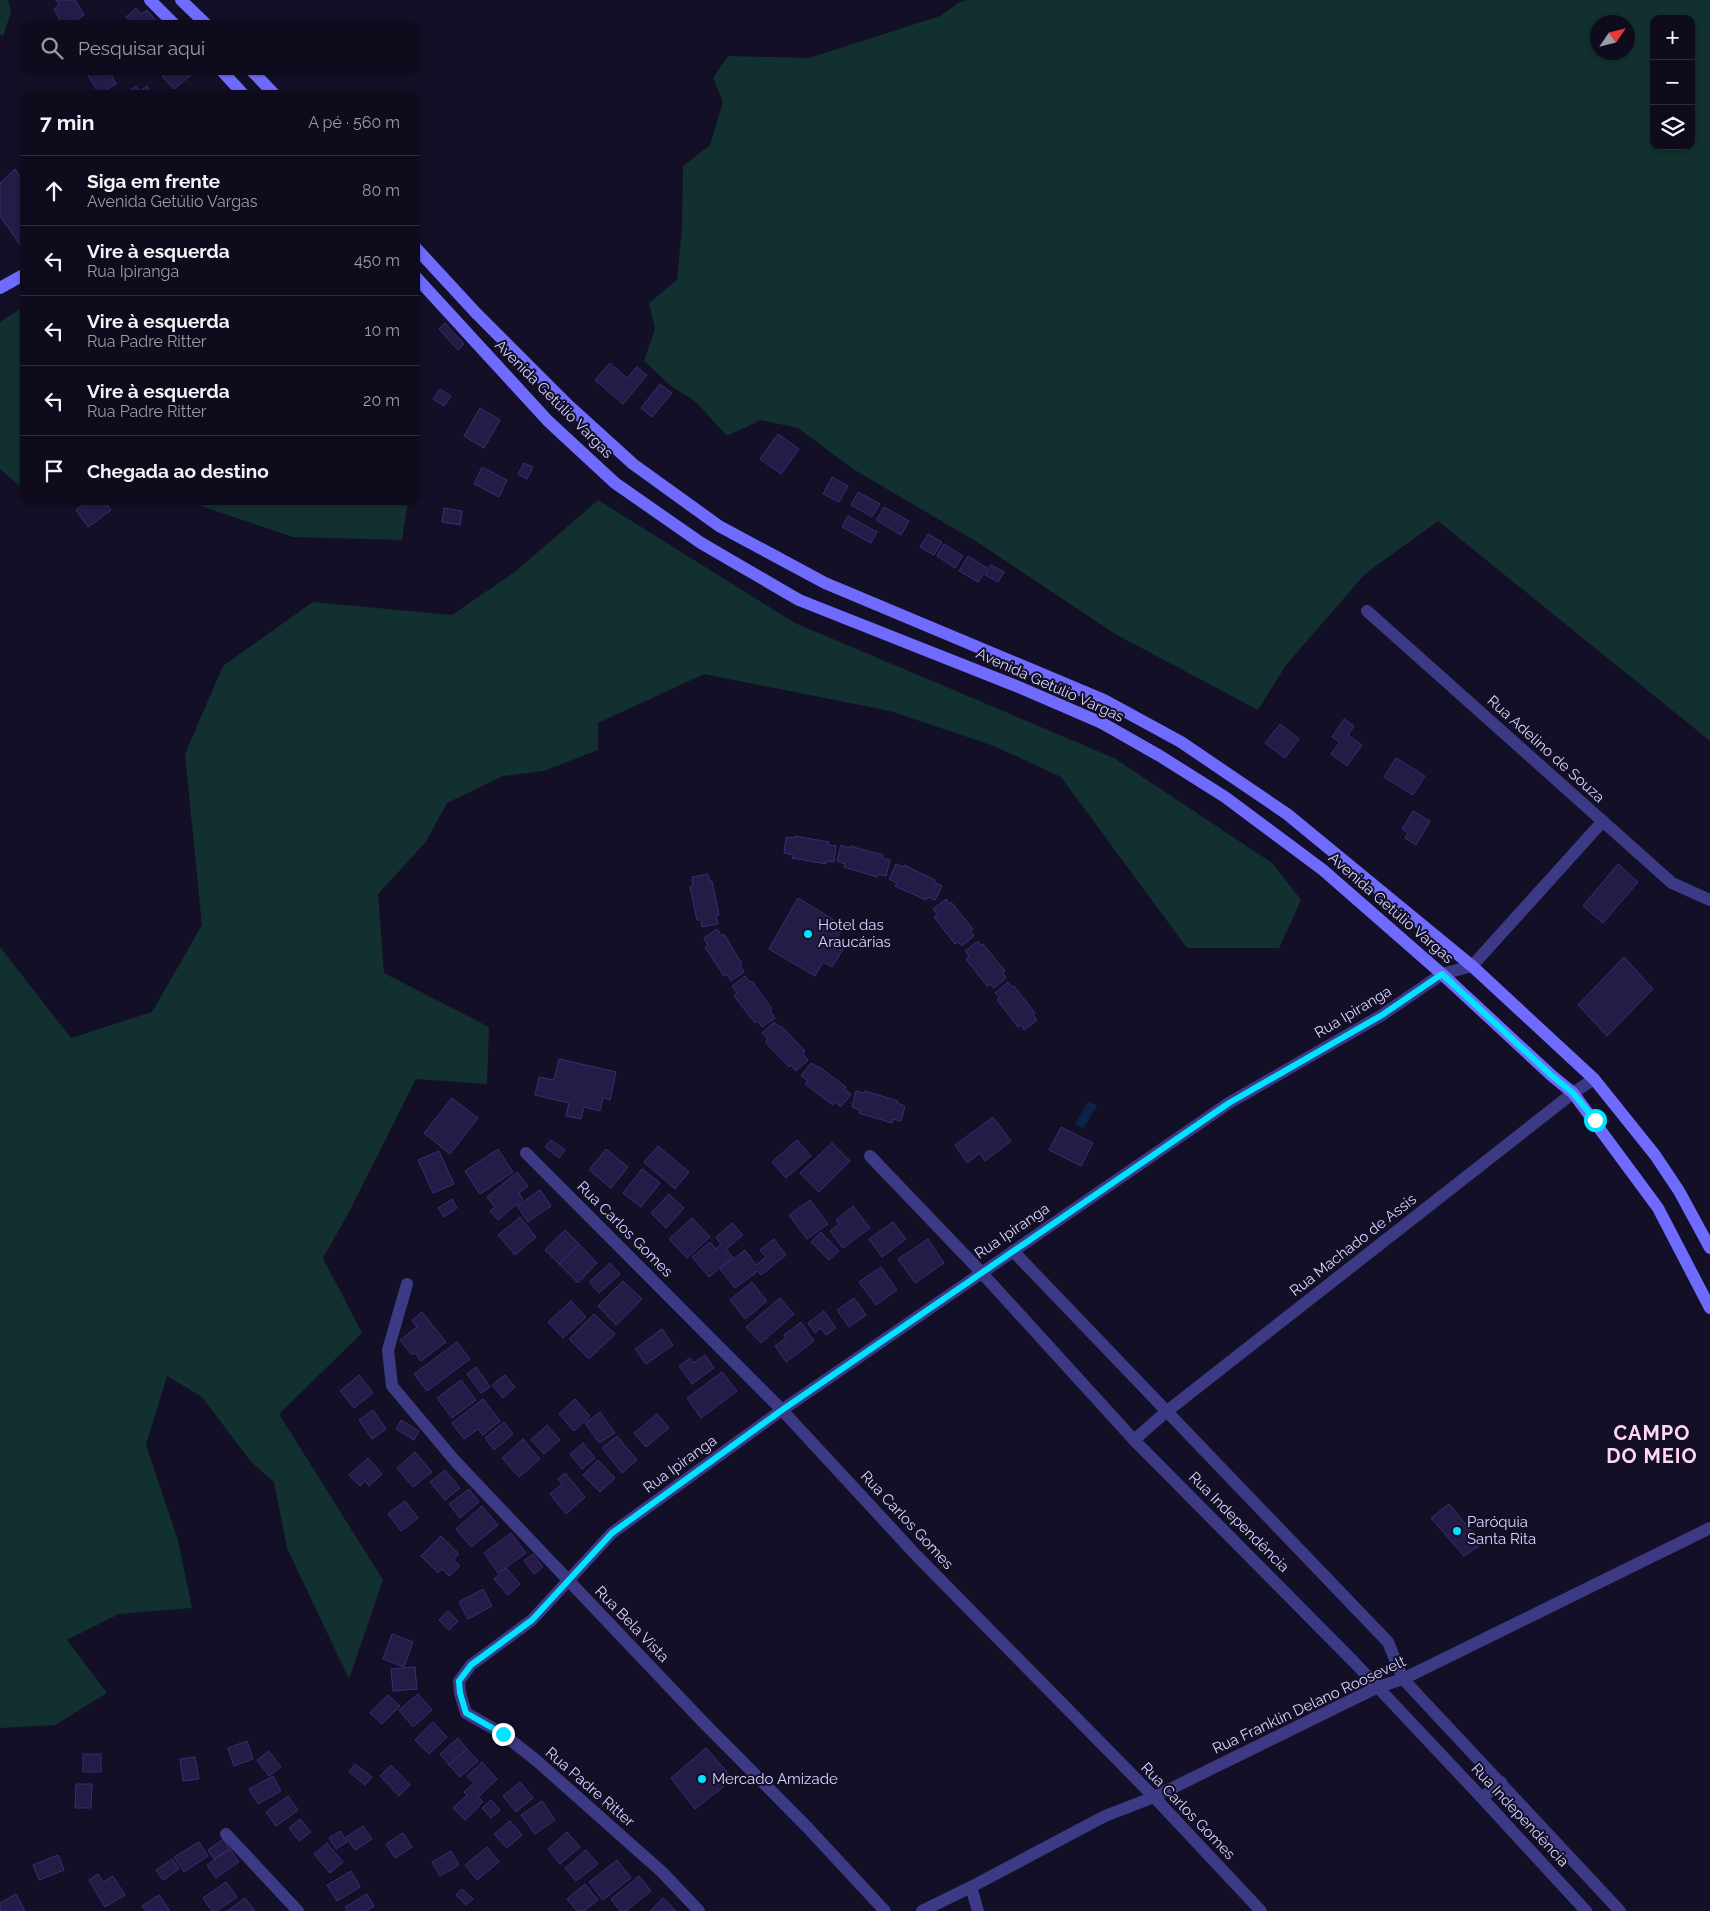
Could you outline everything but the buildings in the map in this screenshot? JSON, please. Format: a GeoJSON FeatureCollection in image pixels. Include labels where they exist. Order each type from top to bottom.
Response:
{"type":"FeatureCollection","features":[{"type":"Feature","properties":{"kind":"main road"},"geometry":{"type":"LineString","coordinates":[[150,0],[170,20]]}},
{"type":"Feature","properties":{"kind":"main road"},"geometry":{"type":"LineString","coordinates":[[181,0],[202,20]]}},
{"type":"Feature","properties":{"kind":"main road"},"geometry":{"type":"LineString","coordinates":[[226,75],[239,90]]}},
{"type":"Feature","properties":{"kind":"main road"},"geometry":{"type":"LineString","coordinates":[[256,75],[270,90]]}},
{"type":"Feature","properties":{"kind":"main road","name":"Avenida Getúlio Vargas"},"geometry":{"type":"LineString","coordinates":[[420,252],[476,313],[568,406],[633,464],[719,526],[825,583],[1104,700],[1182,742],[1288,814],[1472,966],[1594,1079],[1655,1155],[1680,1191],[1710,1248]]}},
{"type":"Feature","properties":{"kind":"main road"},"geometry":{"type":"LineString","coordinates":[[0,288],[20,277]]}},
{"type":"Feature","properties":{"kind":"main road","name":"Avenida Getúlio Vargas"},"geometry":{"type":"LineString","coordinates":[[420,281],[548,421],[615,482],[701,543],[799,600],[1020,688],[1102,723],[1160,756],[1225,797],[1323,870],[1442,974],[1573,1093],[1658,1208],[1710,1308]]}},
{"type":"Feature","properties":{"kind":"street","name":"Rua Adelino de Souza"},"geometry":{"type":"LineString","coordinates":[[1367,611],[1672,883],[1710,900]]}},
{"type":"Feature","properties":{"kind":"street"},"geometry":{"type":"LineString","coordinates":[[1472,966],[1603,821]]}},
{"type":"Feature","properties":{"kind":"street","name":"Rua Ipiranga"},"geometry":{"type":"LineString","coordinates":[[460,1693],[459,1681],[471,1665],[532,1620],[612,1533],[782,1410],[1229,1103],[1382,1015],[1442,974],[1472,966]]}},
{"type":"Feature","properties":{"kind":"street","name":"Rua Machado de Assis"},"geometry":{"type":"LineString","coordinates":[[1134,1440],[1166,1412],[1573,1093],[1594,1079]]}},
{"type":"Feature","properties":{"kind":"street","name":"Rua Carlos Gomes"},"geometry":{"type":"LineString","coordinates":[[526,1153],[782,1410],[916,1555],[1154,1798],[1261,1911]]}},
{"type":"Feature","properties":{"kind":"street","name":"Rua Independência"},"geometry":{"type":"LineString","coordinates":[[870,1156],[981,1272],[1134,1440],[1378,1687],[1586,1911]]}},
{"type":"Feature","properties":{"kind":"street","name":"Rua Independência"},"geometry":{"type":"LineString","coordinates":[[1013,1251],[1388,1642],[1403,1679],[1501,1782],[1613,1909]]}},
{"type":"Feature","properties":{"kind":"street","name":"Rua Bela Vista"},"geometry":{"type":"LineString","coordinates":[[407,1284],[388,1350],[392,1386],[456,1462],[702,1721],[807,1827],[885,1911]]}},
{"type":"Feature","properties":{"kind":"street","name":"Rua Franklin Delano Roosevelt"},"geometry":{"type":"LineString","coordinates":[[922,1911],[1105,1816],[1154,1798],[1378,1687],[1403,1679],[1710,1528]]}},
{"type":"Feature","properties":{"kind":"street","name":"Rua Padre Ritter"},"geometry":{"type":"LineString","coordinates":[[460,1693],[466,1713],[503,1734],[537,1761],[662,1872],[699,1911]]}},
{"type":"Feature","properties":{"kind":"street"},"geometry":{"type":"LineString","coordinates":[[1482,1798],[1501,1782]]}},
{"type":"Feature","properties":{"kind":"street"},"geometry":{"type":"LineString","coordinates":[[226,1834],[298,1911]]}},
{"type":"Feature","properties":{"kind":"street"},"geometry":{"type":"LineString","coordinates":[[971,1887],[978,1911]]}},
{"type":"Feature","properties":{"kind":"green space"},"geometry":{"type":"Polygon","coordinates":[[[0,0],[8,0],[11,12],[3,36],[0,35],[0,0]]]}},
{"type":"Feature","properties":{"kind":"green space"},"geometry":{"type":"Polygon","coordinates":[[[967,0],[1710,0],[1710,741],[1438,521],[1365,574],[1286,665],[1258,710],[1115,634],[977,542],[853,469],[798,428],[761,420],[727,436],[696,402],[671,386],[644,361],[655,329],[649,303],[677,280],[682,229],[683,166],[710,145],[723,102],[713,78],[728,56],[809,58],[940,16],[958,3],[967,0]]]}},
{"type":"Feature","properties":{"kind":"green space"},"geometry":{"type":"Polygon","coordinates":[[[20,309],[20,486],[0,469],[0,322],[20,309]]]}},
{"type":"Feature","properties":{"kind":"green space"},"geometry":{"type":"Polygon","coordinates":[[[598,500],[795,623],[1114,758],[1272,863],[1301,900],[1279,948],[1187,948],[1061,777],[994,746],[890,711],[704,674],[598,723],[598,750],[544,771],[503,776],[447,803],[425,843],[378,894],[384,973],[489,1027],[487,1084],[416,1079],[350,1210],[323,1258],[362,1333],[279,1414],[383,1580],[349,1679],[287,1548],[274,1482],[251,1462],[202,1397],[167,1376],[146,1445],[178,1540],[192,1608],[119,1614],[67,1640],[107,1693],[55,1725],[0,1728],[0,947],[71,1038],[152,1012],[202,925],[185,754],[223,666],[313,602],[452,615],[516,571],[598,500]]]}},
{"type":"Feature","properties":{"kind":"green space"},"geometry":{"type":"Polygon","coordinates":[[[198,505],[407,505],[402,540],[293,537],[198,505]]]}},
{"type":"Feature","properties":{"kind":"water"},"geometry":{"type":"Polygon","coordinates":[[[1089,1101],[1097,1106],[1083,1129],[1075,1123],[1089,1101]]]}},
{"type":"Feature","properties":{"kind":"place","name":"Hotel das Araucárias"},"geometry":{"type":"Point","coordinates":[808,934]}},
{"type":"Feature","properties":{"kind":"place","name":"Paróquia Santa Rita"},"geometry":{"type":"Point","coordinates":[1457,1531]}},
{"type":"Feature","properties":{"kind":"place","name":"Mercado Amizade"},"geometry":{"type":"Point","coordinates":[702,1779]}},
{"type":"Feature","properties":{"kind":"district","name":"CAMPO DO MEIO"},"geometry":{"type":"Point","coordinates":[1652,1444]}},
{"type":"Feature","properties":{"kind":"route"},"geometry":{"type":"LineString","coordinates":[[503,1734],[466,1713],[460,1693],[459,1681],[471,1665],[532,1620],[612,1533],[782,1410],[1229,1103],[1382,1015],[1442,974],[1573,1093],[1595,1120]]}}]}
